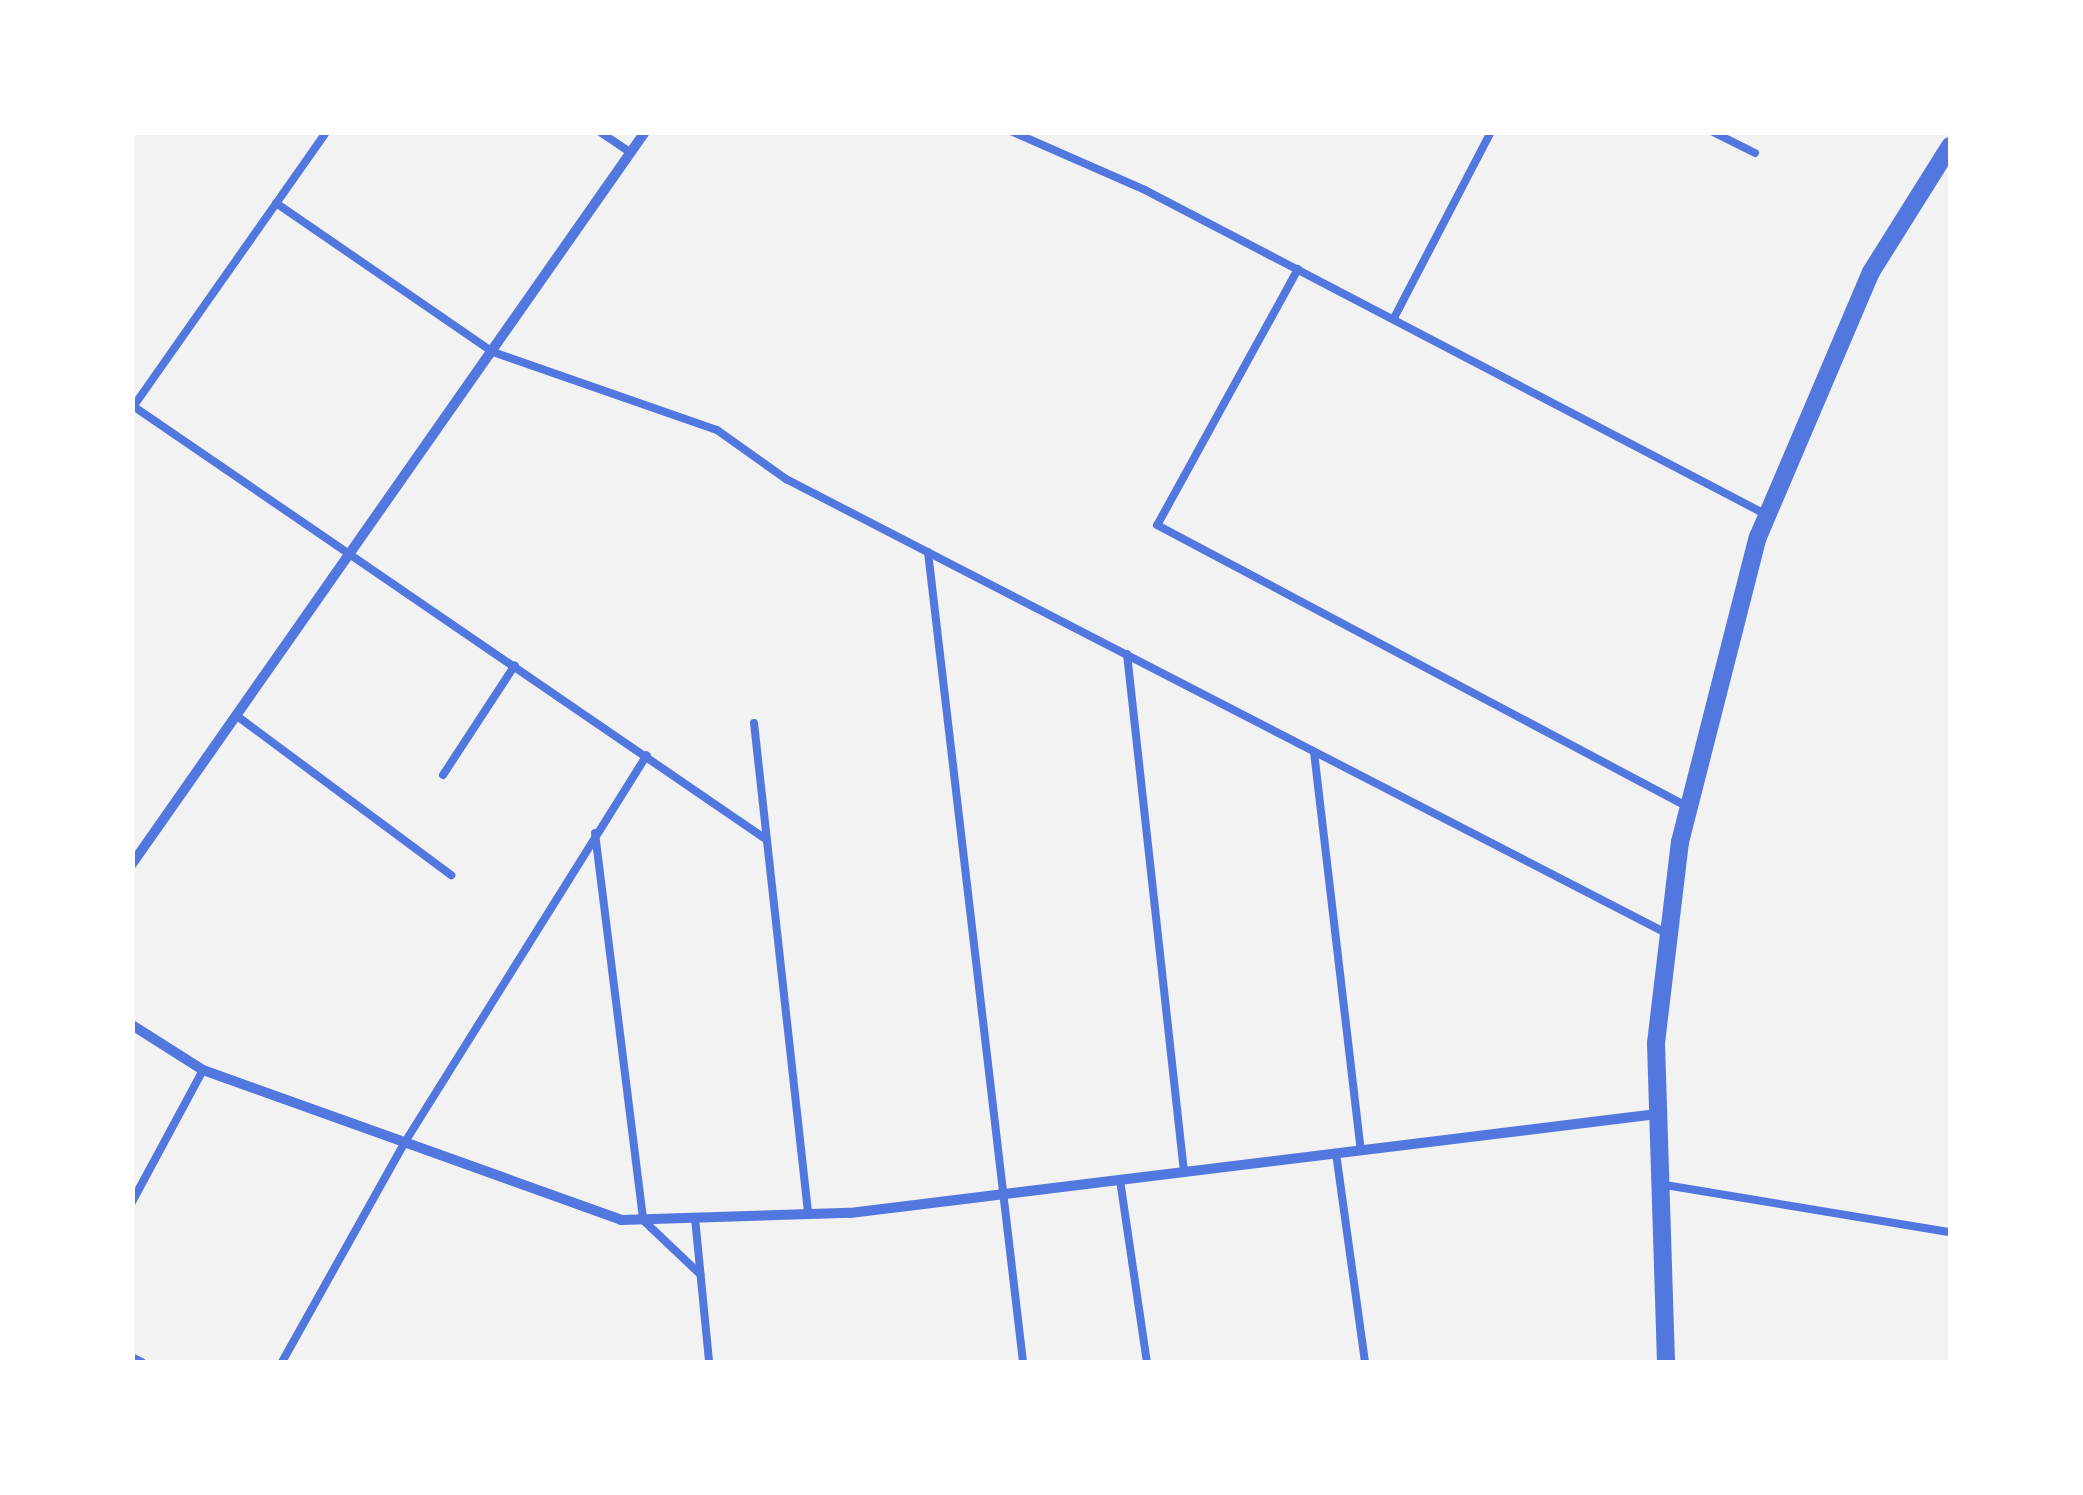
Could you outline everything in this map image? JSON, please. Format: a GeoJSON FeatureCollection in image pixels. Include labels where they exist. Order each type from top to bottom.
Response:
{"type":"FeatureCollection","features":[{"type":"Feature","properties":{"kind":"street"},"geometry":{"type":"LineString","coordinates":[[132,864],[645,132]]}},
{"type":"Feature","properties":{"kind":"street"},"geometry":{"type":"LineString","coordinates":[[1666,1362],[1657,1114],[1668,934],[1688,807],[1767,515],[1871,272],[1950,146]]}},
{"type":"Feature","properties":{"kind":"street"},"geometry":{"type":"LineString","coordinates":[[132,1024],[203,1070],[621,1220],[808,1214],[1657,1114]]}},
{"type":"Feature","properties":{"kind":"lane"},"geometry":{"type":"LineString","coordinates":[[326,132],[133,407],[648,755],[766,840]]}},
{"type":"Feature","properties":{"kind":"lane"},"geometry":{"type":"LineString","coordinates":[[600,132],[631,153]]}},
{"type":"Feature","properties":{"kind":"lane"},"geometry":{"type":"LineString","coordinates":[[1012,132],[1298,269],[1767,515]]}},
{"type":"Feature","properties":{"kind":"lane"},"geometry":{"type":"LineString","coordinates":[[1394,318],[1491,132]]}},
{"type":"Feature","properties":{"kind":"lane"},"geometry":{"type":"LineString","coordinates":[[1713,132],[1755,153]]}},
{"type":"Feature","properties":{"kind":"lane"},"geometry":{"type":"LineString","coordinates":[[276,203],[493,352],[717,430],[786,479],[1668,934]]}},
{"type":"Feature","properties":{"kind":"lane"},"geometry":{"type":"LineString","coordinates":[[1298,269],[1157,525],[1688,807]]}},
{"type":"Feature","properties":{"kind":"lane"},"geometry":{"type":"LineString","coordinates":[[928,552],[1022,1362]]}},
{"type":"Feature","properties":{"kind":"lane"},"geometry":{"type":"LineString","coordinates":[[1127,654],[1184,1172]]}},
{"type":"Feature","properties":{"kind":"lane"},"geometry":{"type":"LineString","coordinates":[[443,775],[515,665]]}},
{"type":"Feature","properties":{"kind":"lane"},"geometry":{"type":"LineString","coordinates":[[237,716],[452,875]]}},
{"type":"Feature","properties":{"kind":"lane"},"geometry":{"type":"LineString","coordinates":[[754,723],[808,1214]]}},
{"type":"Feature","properties":{"kind":"lane"},"geometry":{"type":"LineString","coordinates":[[1314,752],[1361,1150]]}},
{"type":"Feature","properties":{"kind":"lane"},"geometry":{"type":"LineString","coordinates":[[282,1362],[405,1142],[648,755]]}},
{"type":"Feature","properties":{"kind":"lane"},"geometry":{"type":"LineString","coordinates":[[595,834],[644,1220],[700,1274]]}},
{"type":"Feature","properties":{"kind":"lane"},"geometry":{"type":"LineString","coordinates":[[132,1202],[203,1070]]}},
{"type":"Feature","properties":{"kind":"lane"},"geometry":{"type":"LineString","coordinates":[[1336,1153],[1365,1362]]}},
{"type":"Feature","properties":{"kind":"lane"},"geometry":{"type":"LineString","coordinates":[[1120,1180],[1147,1362]]}},
{"type":"Feature","properties":{"kind":"lane"},"geometry":{"type":"LineString","coordinates":[[1657,1184],[1950,1232]]}},
{"type":"Feature","properties":{"kind":"lane"},"geometry":{"type":"LineString","coordinates":[[694,1218],[709,1362]]}},
{"type":"Feature","properties":{"kind":"lane"},"geometry":{"type":"LineString","coordinates":[[132,1358],[142,1362]]}}]}
